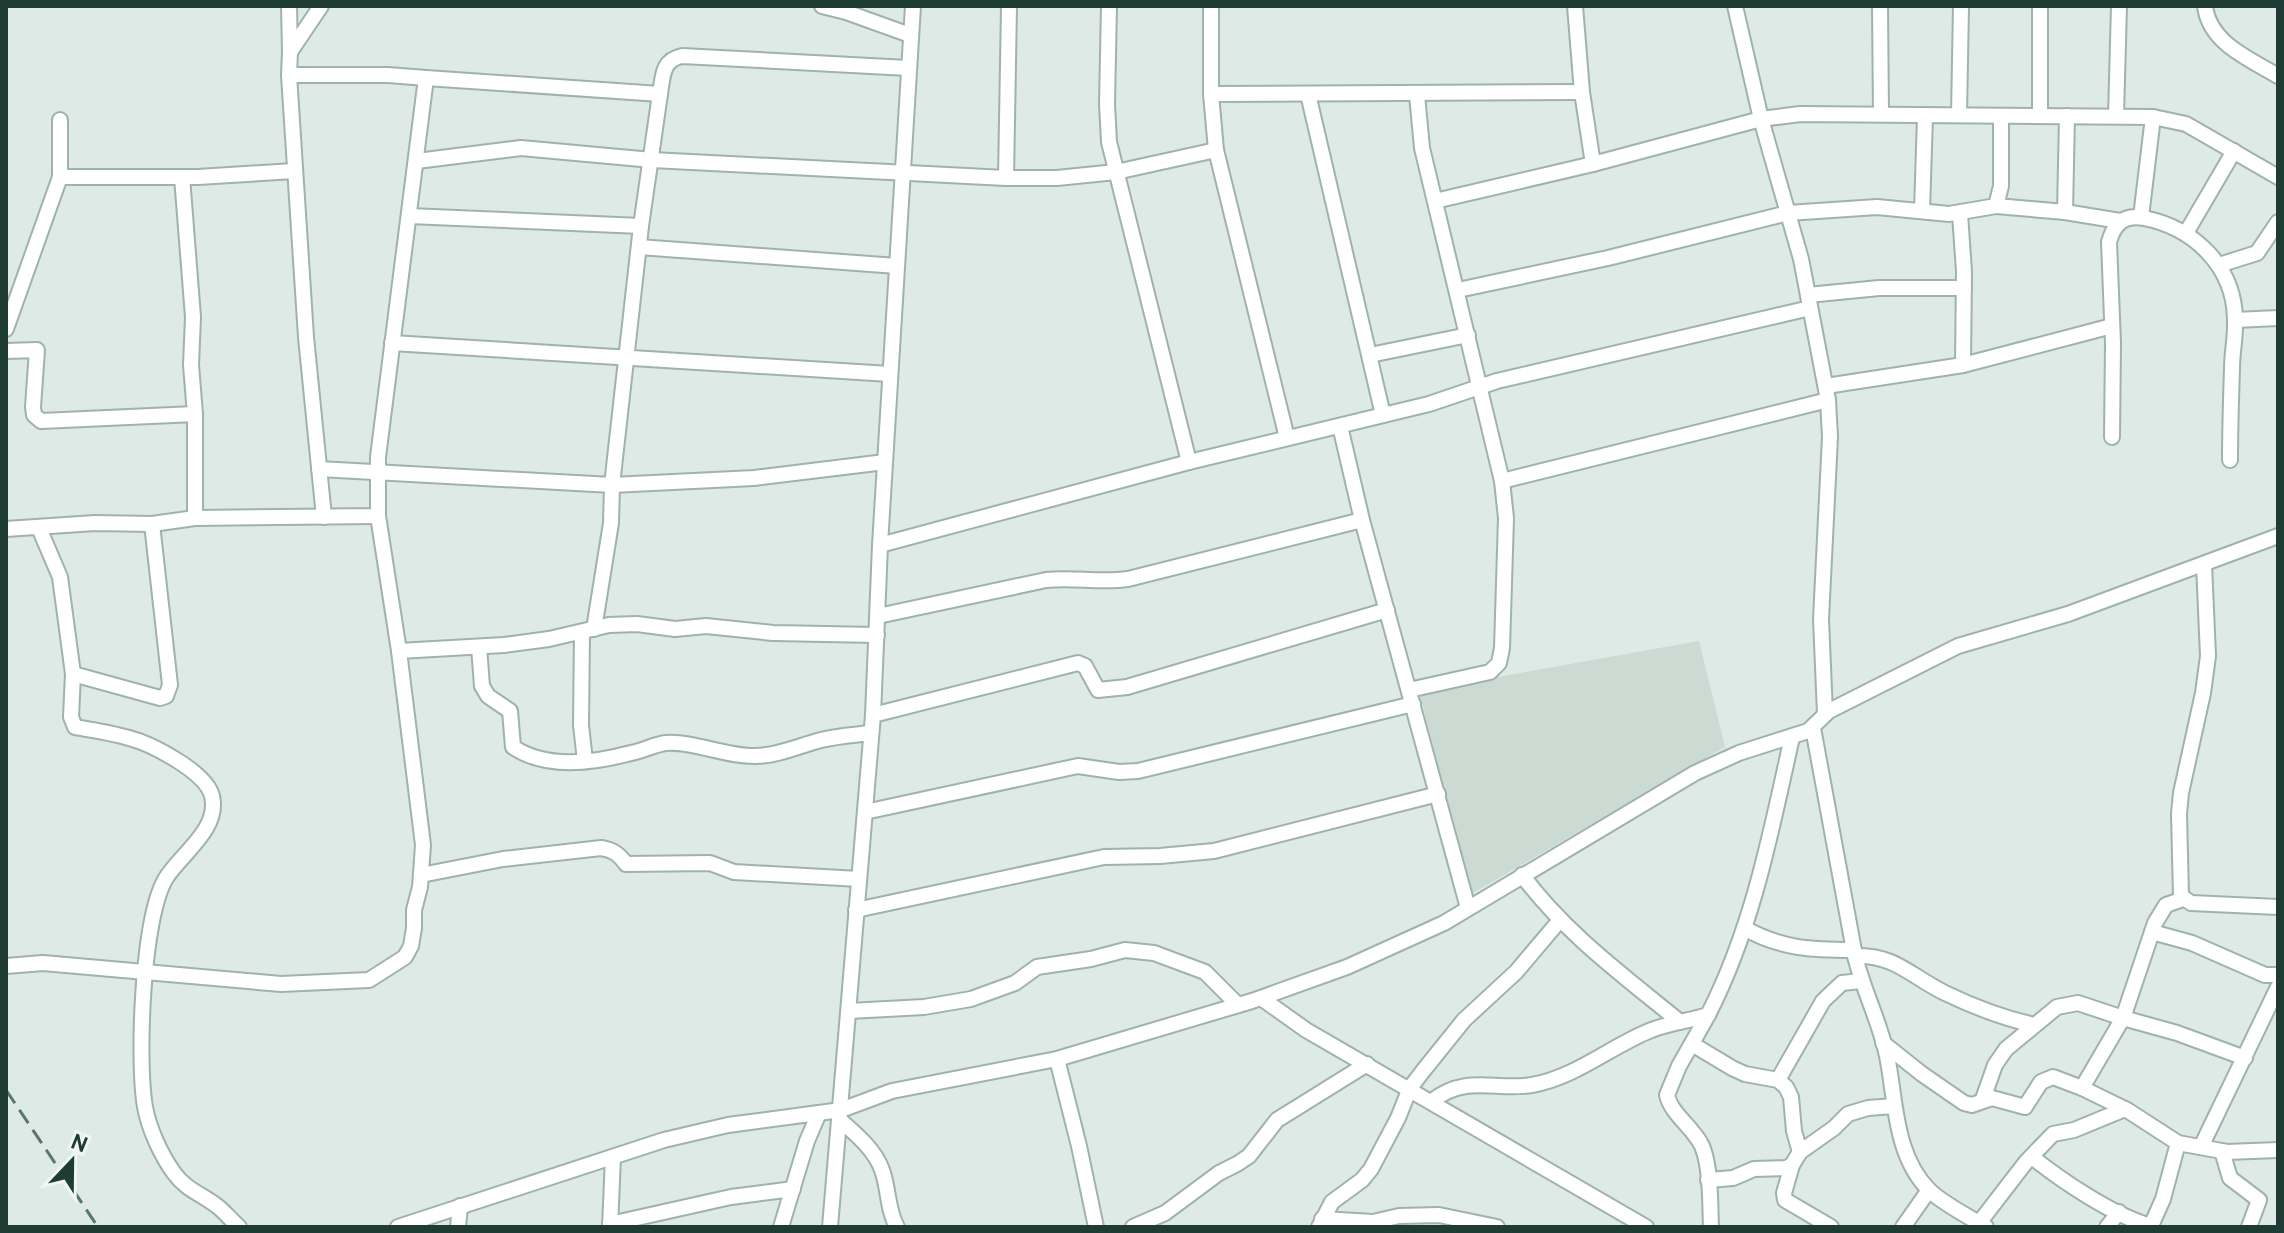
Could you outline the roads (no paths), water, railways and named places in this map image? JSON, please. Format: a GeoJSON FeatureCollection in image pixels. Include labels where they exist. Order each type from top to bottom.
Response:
{"type":"FeatureCollection","features":[{"type":"Feature","properties":{"kind":"street"},"geometry":{"type":"LineString","coordinates":[[289,6],[294,171],[324,517]]}},
{"type":"Feature","properties":{"kind":"street"},"geometry":{"type":"LineString","coordinates":[[290,52],[321,6]]}},
{"type":"Feature","properties":{"kind":"street"},"geometry":{"type":"LineString","coordinates":[[822,6],[910,35]]}},
{"type":"Feature","properties":{"kind":"street"},"geometry":{"type":"LineString","coordinates":[[830,1227],[873,715],[880,545],[913,6]]}},
{"type":"Feature","properties":{"kind":"street"},"geometry":{"type":"LineString","coordinates":[[1006,178],[1009,6]]}},
{"type":"Feature","properties":{"kind":"street"},"geometry":{"type":"LineString","coordinates":[[1109,6],[1107,120],[1116,172],[1189,462]]}},
{"type":"Feature","properties":{"kind":"street"},"geometry":{"type":"LineString","coordinates":[[1211,6],[1211,94],[1216,150],[1287,438]]}},
{"type":"Feature","properties":{"kind":"street"},"geometry":{"type":"LineString","coordinates":[[1575,6],[1582,92],[1593,164]]}},
{"type":"Feature","properties":{"kind":"street"},"geometry":{"type":"LineString","coordinates":[[1735,6],[1761,119],[1801,259],[1827,393],[1830,437],[1821,619],[1825,714]]}},
{"type":"Feature","properties":{"kind":"street"},"geometry":{"type":"LineString","coordinates":[[1880,6],[1881,114]]}},
{"type":"Feature","properties":{"kind":"street"},"geometry":{"type":"LineString","coordinates":[[1959,115],[1961,6]]}},
{"type":"Feature","properties":{"kind":"street"},"geometry":{"type":"LineString","coordinates":[[2040,6],[2040,116]]}},
{"type":"Feature","properties":{"kind":"street"},"geometry":{"type":"LineString","coordinates":[[2116,116],[2119,6]]}},
{"type":"Feature","properties":{"kind":"street"},"geometry":{"type":"LineString","coordinates":[[2205,6],[2206,17],[2217,35],[2278,76]]}},
{"type":"Feature","properties":{"kind":"street"},"geometry":{"type":"LineString","coordinates":[[585,761],[581,725],[588,630],[611,523],[612,485],[641,226],[665,66],[671,59],[682,56],[908,68]]}},
{"type":"Feature","properties":{"kind":"street"},"geometry":{"type":"LineString","coordinates":[[289,75],[388,75],[660,94]]}},
{"type":"Feature","properties":{"kind":"street"},"geometry":{"type":"LineString","coordinates":[[6,966],[43,963],[281,984],[369,980],[396,965],[411,946],[423,845],[399,651],[378,516],[377,474],[426,78]]}},
{"type":"Feature","properties":{"kind":"street"},"geometry":{"type":"LineString","coordinates":[[1211,94],[1582,92]]}},
{"type":"Feature","properties":{"kind":"street"},"geometry":{"type":"LineString","coordinates":[[1308,94],[1383,415]]}},
{"type":"Feature","properties":{"kind":"street"},"geometry":{"type":"LineString","coordinates":[[865,812],[1078,766],[1119,772],[1138,771],[1411,697],[1490,672],[1499,663],[1506,518],[1502,481],[1422,148],[1417,95]]}},
{"type":"Feature","properties":{"kind":"street"},"geometry":{"type":"LineString","coordinates":[[1435,201],[1593,164],[1761,119],[1800,114],[2153,117],[2186,124],[2278,177]]}},
{"type":"Feature","properties":{"kind":"street"},"geometry":{"type":"LineString","coordinates":[[1922,211],[1925,116]]}},
{"type":"Feature","properties":{"kind":"street"},"geometry":{"type":"LineString","coordinates":[[1996,206],[2001,186],[2001,116]]}},
{"type":"Feature","properties":{"kind":"street"},"geometry":{"type":"LineString","coordinates":[[2065,212],[2067,116]]}},
{"type":"Feature","properties":{"kind":"street"},"geometry":{"type":"LineString","coordinates":[[2141,217],[2153,117]]}},
{"type":"Feature","properties":{"kind":"street"},"geometry":{"type":"LineString","coordinates":[[6,329],[60,177],[60,120]]}},
{"type":"Feature","properties":{"kind":"street"},"geometry":{"type":"LineString","coordinates":[[417,161],[521,148],[652,160],[902,173],[1006,178],[1080,177],[1216,150]]}},
{"type":"Feature","properties":{"kind":"street"},"geometry":{"type":"LineString","coordinates":[[2186,233],[2234,151]]}},
{"type":"Feature","properties":{"kind":"street"},"geometry":{"type":"LineString","coordinates":[[60,177],[182,177],[294,171]]}},
{"type":"Feature","properties":{"kind":"street"},"geometry":{"type":"LineString","coordinates":[[182,177],[193,317],[191,365],[195,414],[195,518]]}},
{"type":"Feature","properties":{"kind":"street"},"geometry":{"type":"LineString","coordinates":[[1458,290],[1585,264],[1788,213],[1877,207],[1960,214],[1996,206],[2120,221],[2141,217],[2186,233],[2200,242],[2219,265],[2233,296],[2235,320],[2230,460]]}},
{"type":"Feature","properties":{"kind":"street"},"geometry":{"type":"LineString","coordinates":[[1960,214],[1964,288],[1963,365]]}},
{"type":"Feature","properties":{"kind":"street"},"geometry":{"type":"LineString","coordinates":[[409,216],[641,226]]}},
{"type":"Feature","properties":{"kind":"street"},"geometry":{"type":"LineString","coordinates":[[2112,437],[2109,242],[2113,228],[2120,221]]}},
{"type":"Feature","properties":{"kind":"street"},"geometry":{"type":"LineString","coordinates":[[2219,265],[2257,253],[2278,222]]}},
{"type":"Feature","properties":{"kind":"street"},"geometry":{"type":"LineString","coordinates":[[639,247],[897,266]]}},
{"type":"Feature","properties":{"kind":"street"},"geometry":{"type":"LineString","coordinates":[[880,545],[1189,462],[1429,404],[1481,386],[1809,302],[1879,288],[1964,288]]}},
{"type":"Feature","properties":{"kind":"street"},"geometry":{"type":"LineString","coordinates":[[2235,320],[2278,318]]}},
{"type":"Feature","properties":{"kind":"street"},"geometry":{"type":"LineString","coordinates":[[1502,481],[1827,393],[1963,365],[2112,326]]}},
{"type":"Feature","properties":{"kind":"street"},"geometry":{"type":"LineString","coordinates":[[1370,355],[1468,335]]}},
{"type":"Feature","properties":{"kind":"street"},"geometry":{"type":"LineString","coordinates":[[392,343],[890,374]]}},
{"type":"Feature","properties":{"kind":"street"},"geometry":{"type":"LineString","coordinates":[[6,351],[37,350],[33,407],[34,415],[41,421],[195,414]]}},
{"type":"Feature","properties":{"kind":"street"},"geometry":{"type":"LineString","coordinates":[[1340,426],[1362,520],[1468,908]]}},
{"type":"Feature","properties":{"kind":"street"},"geometry":{"type":"LineString","coordinates":[[319,469],[612,485],[754,478],[885,462]]}},
{"type":"Feature","properties":{"kind":"street"},"geometry":{"type":"LineString","coordinates":[[6,529],[95,523],[152,524],[195,518],[378,516]]}},
{"type":"Feature","properties":{"kind":"street"},"geometry":{"type":"LineString","coordinates":[[878,616],[1046,580],[1128,579],[1362,520]]}},
{"type":"Feature","properties":{"kind":"street"},"geometry":{"type":"LineString","coordinates":[[73,674],[160,698],[166,696],[170,685],[152,524]]}},
{"type":"Feature","properties":{"kind":"street"},"geometry":{"type":"LineString","coordinates":[[39,528],[60,577],[73,674],[71,717],[75,727],[143,744],[196,772],[212,795],[212,810],[206,826],[166,878],[151,926],[144,972],[142,1088],[150,1124],[165,1159],[184,1186],[218,1207],[239,1227]]}},
{"type":"Feature","properties":{"kind":"street"},"geometry":{"type":"LineString","coordinates":[[398,1227],[664,1140],[728,1125],[819,1113],[840,1115],[892,1091],[1057,1059],[1261,998],[1414,939],[1695,773],[1739,753],[1813,728],[1825,714],[1958,646],[2068,614],[2278,536]]}},
{"type":"Feature","properties":{"kind":"street"},"geometry":{"type":"LineString","coordinates":[[2183,899],[2179,814],[2208,656],[2204,564]]}},
{"type":"Feature","properties":{"kind":"street"},"geometry":{"type":"LineString","coordinates":[[873,715],[1078,663],[1085,666],[1098,690],[1113,689],[1154,680],[1387,610]]}},
{"type":"Feature","properties":{"kind":"street"},"geometry":{"type":"LineString","coordinates":[[399,651],[479,647],[637,624],[675,629],[706,626],[773,633],[877,635]]}},
{"type":"Feature","properties":{"kind":"street"},"geometry":{"type":"LineString","coordinates":[[479,647],[482,686],[488,696],[510,711],[513,747],[542,760],[585,761],[629,754],[661,743],[758,756],[826,739],[870,733]]}},
{"type":"Feature","properties":{"kind":"street"},"geometry":{"type":"LineString","coordinates":[[1813,728],[1861,981],[1883,1043],[1900,1136],[1914,1168],[1929,1190],[1982,1225],[2032,1157],[2053,1134],[2074,1130],[2125,1109]]}},
{"type":"Feature","properties":{"kind":"street"},"geometry":{"type":"LineString","coordinates":[[1711,1227],[1707,1163],[1702,1146],[1673,1109],[1667,1095],[1729,971],[1762,876],[1792,737]]}},
{"type":"Feature","properties":{"kind":"street"},"geometry":{"type":"LineString","coordinates":[[856,910],[1104,857],[1214,851],[1438,794]]}},
{"type":"Feature","properties":{"kind":"street"},"geometry":{"type":"LineString","coordinates":[[421,875],[503,859],[601,848],[619,855],[626,864],[710,863],[734,872],[859,879]]}},
{"type":"Feature","properties":{"kind":"street"},"geometry":{"type":"LineString","coordinates":[[1522,875],[1560,920],[1589,948],[1680,1022]]}},
{"type":"Feature","properties":{"kind":"street"},"geometry":{"type":"LineString","coordinates":[[2082,1088],[2123,1018],[2152,932],[2166,905],[2183,899],[2191,903],[2278,907]]}},
{"type":"Feature","properties":{"kind":"street"},"geometry":{"type":"LineString","coordinates":[[1320,1223],[1332,1202],[1362,1180],[1371,1169],[1410,1088],[1464,1020],[1516,972],[1560,920]]}},
{"type":"Feature","properties":{"kind":"street"},"geometry":{"type":"LineString","coordinates":[[1744,928],[1775,944],[1792,948],[1874,955],[1889,960],[1966,1003],[2034,1025]]}},
{"type":"Feature","properties":{"kind":"street"},"geometry":{"type":"LineString","coordinates":[[2152,932],[2192,943],[2265,975],[2278,975]]}},
{"type":"Feature","properties":{"kind":"street"},"geometry":{"type":"LineString","coordinates":[[849,1011],[924,1007],[971,999],[1015,983],[1037,967],[1125,950],[1154,953],[1197,968],[1216,981],[1238,1005]]}},
{"type":"Feature","properties":{"kind":"street"},"geometry":{"type":"LineString","coordinates":[[1778,1080],[1823,1001],[1842,983],[1861,981]]}},
{"type":"Feature","properties":{"kind":"street"},"geometry":{"type":"LineString","coordinates":[[2201,1147],[2278,987]]}},
{"type":"Feature","properties":{"kind":"street"},"geometry":{"type":"LineString","coordinates":[[1261,998],[1306,1030],[1410,1088],[1635,1224]]}},
{"type":"Feature","properties":{"kind":"street"},"geometry":{"type":"LineString","coordinates":[[1983,1099],[1995,1065],[2006,1049],[2057,1007],[2069,1003],[2084,1004],[2177,1033],[2245,1058]]}},
{"type":"Feature","properties":{"kind":"street"},"geometry":{"type":"LineString","coordinates":[[1432,1101],[1456,1087],[1470,1084],[1517,1086],[1551,1080],[1651,1030],[1708,1015]]}},
{"type":"Feature","properties":{"kind":"street"},"geometry":{"type":"LineString","coordinates":[[1883,1043],[1964,1103],[1972,1105],[1992,1098],[2025,1107],[2041,1082],[2053,1077],[2125,1109],[2178,1143],[2222,1151],[2278,1150]]}},
{"type":"Feature","properties":{"kind":"street"},"geometry":{"type":"LineString","coordinates":[[1692,1044],[1745,1074],[1778,1080],[1791,1097],[1796,1159],[1784,1193],[1785,1200],[1831,1227]]}},
{"type":"Feature","properties":{"kind":"street"},"geometry":{"type":"LineString","coordinates":[[1057,1059],[1096,1227]]}},
{"type":"Feature","properties":{"kind":"street"},"geometry":{"type":"LineString","coordinates":[[1133,1227],[1165,1213],[1219,1173],[1249,1156],[1277,1120],[1367,1064]]}},
{"type":"Feature","properties":{"kind":"street"},"geometry":{"type":"LineString","coordinates":[[1708,1180],[1733,1178],[1754,1169],[1786,1168],[1848,1114],[1868,1108],[1894,1106]]}},
{"type":"Feature","properties":{"kind":"street"},"geometry":{"type":"LineString","coordinates":[[781,1227],[819,1113]]}},
{"type":"Feature","properties":{"kind":"street"},"geometry":{"type":"LineString","coordinates":[[840,1115],[881,1168],[891,1215],[897,1227]]}},
{"type":"Feature","properties":{"kind":"street"},"geometry":{"type":"LineString","coordinates":[[2032,1157],[2060,1179],[2119,1212],[2152,1226],[2163,1199],[2178,1143]]}},
{"type":"Feature","properties":{"kind":"street"},"geometry":{"type":"LineString","coordinates":[[2222,1151],[2230,1178],[2259,1200],[2249,1227]]}},
{"type":"Feature","properties":{"kind":"street"},"geometry":{"type":"LineString","coordinates":[[613,1157],[610,1225],[731,1197],[793,1189]]}},
{"type":"Feature","properties":{"kind":"street"},"geometry":{"type":"LineString","coordinates":[[1903,1227],[1929,1190]]}},
{"type":"Feature","properties":{"kind":"street"},"geometry":{"type":"LineString","coordinates":[[458,1227],[460,1206]]}},
{"type":"Feature","properties":{"kind":"street"},"geometry":{"type":"LineString","coordinates":[[2107,1227],[2119,1212]]}},
{"type":"Feature","properties":{"kind":"street"},"geometry":{"type":"LineString","coordinates":[[1320,1223],[1388,1223],[1421,1215],[1497,1227]]}},
{"type":"Feature","properties":{"kind":"railway"},"geometry":{"type":"LineString","coordinates":[[6,1090],[98,1227]]}}]}
